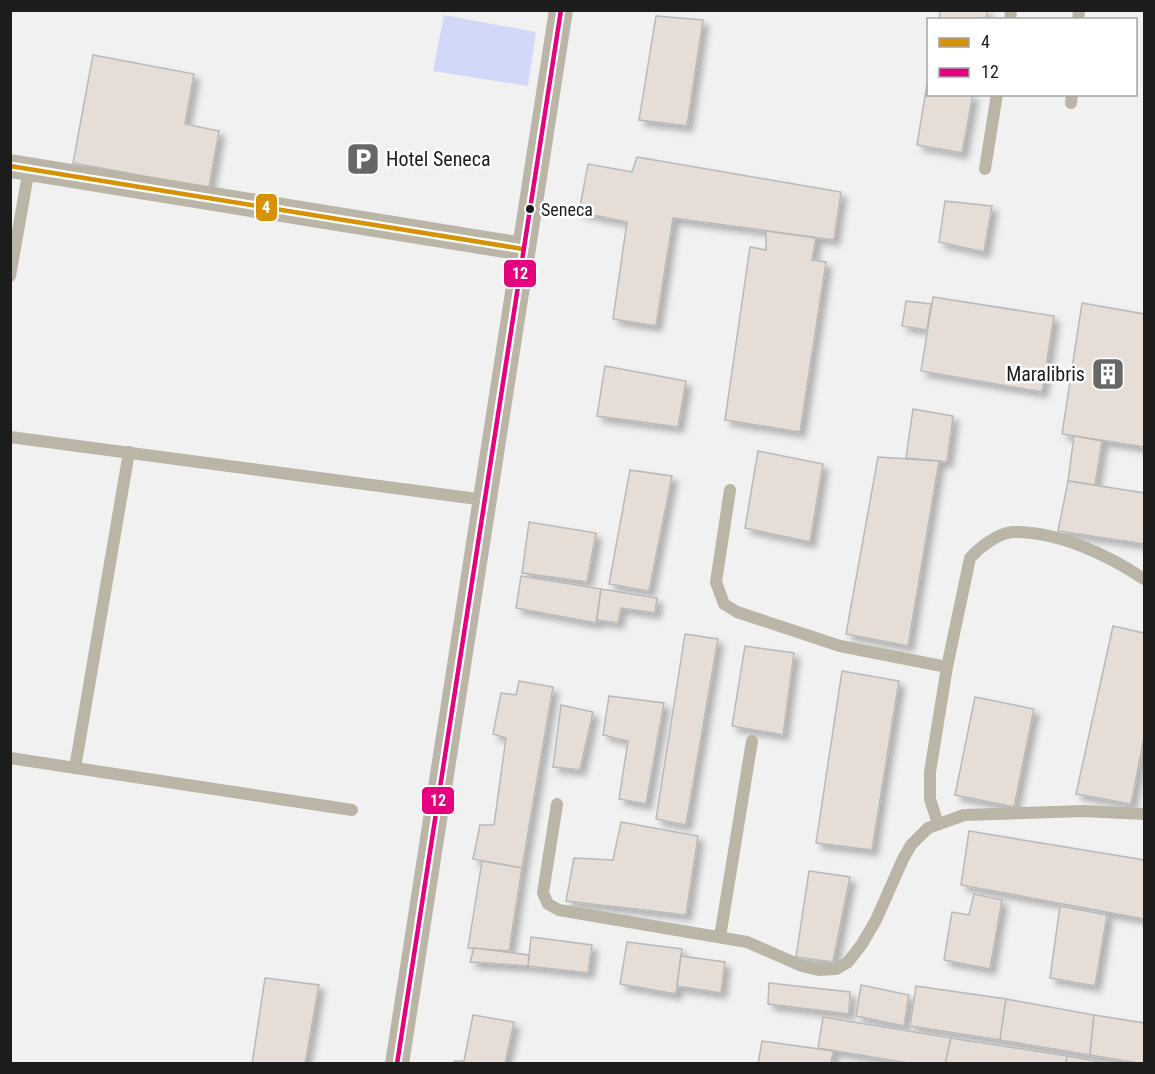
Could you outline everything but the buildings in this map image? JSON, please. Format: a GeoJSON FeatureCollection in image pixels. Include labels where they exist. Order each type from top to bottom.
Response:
{"type":"FeatureCollection","features":[{"type":"Feature","properties":{"kind":"street"},"geometry":{"type":"LineString","coordinates":[[397,1064],[561,10]]}},
{"type":"Feature","properties":{"kind":"street"},"geometry":{"type":"LineString","coordinates":[[20,168],[523,249]]}},
{"type":"Feature","properties":{"kind":"lane"},"geometry":{"type":"LineString","coordinates":[[985,169],[998,96]]}},
{"type":"Feature","properties":{"kind":"lane"},"geometry":{"type":"LineString","coordinates":[[10,276],[20,168]]}},
{"type":"Feature","properties":{"kind":"lane"},"geometry":{"type":"LineString","coordinates":[[10,437],[485,500]]}},
{"type":"Feature","properties":{"kind":"lane"},"geometry":{"type":"LineString","coordinates":[[75,768],[129,452]]}},
{"type":"Feature","properties":{"kind":"lane"},"geometry":{"type":"LineString","coordinates":[[730,490],[716,582],[724,604],[737,612],[840,646],[947,667]]}},
{"type":"Feature","properties":{"kind":"lane"},"geometry":{"type":"LineString","coordinates":[[938,824],[930,799],[930,772],[947,667],[970,558],[982,545],[1012,532],[1044,536],[1086,547],[1118,561],[1144,579]]}},
{"type":"Feature","properties":{"kind":"lane"},"geometry":{"type":"LineString","coordinates":[[720,937],[752,741]]}},
{"type":"Feature","properties":{"kind":"lane"},"geometry":{"type":"LineString","coordinates":[[10,758],[352,810]]}},
{"type":"Feature","properties":{"kind":"lane"},"geometry":{"type":"LineString","coordinates":[[557,804],[543,893],[548,904],[559,910],[747,942],[802,966],[819,970],[836,969],[848,962],[862,944],[911,845],[928,828],[964,815],[1083,812],[1144,814]]}},
{"type":"Feature","properties":{"kind":"shaded area"},"geometry":{"type":"Polygon","coordinates":[[[444,15],[536,32],[528,86],[433,71],[444,15]]]}},
{"type":"Feature","properties":{"kind":"transit line","name":"12"},"geometry":{"type":"LineString","coordinates":[[397,1064],[561,10]]}},
{"type":"Feature","properties":{"kind":"transit line","name":"4"},"geometry":{"type":"LineString","coordinates":[[10,166],[523,249]]}},
{"type":"Feature","properties":{"kind":"place","name":"Hotel Seneca"},"geometry":{"type":"Point","coordinates":[363,159]}},
{"type":"Feature","properties":{"kind":"place","name":"Seneca"},"geometry":{"type":"Point","coordinates":[530,209]}},
{"type":"Feature","properties":{"kind":"place","name":"Maralibris"},"geometry":{"type":"Point","coordinates":[1108,374]}}]}
